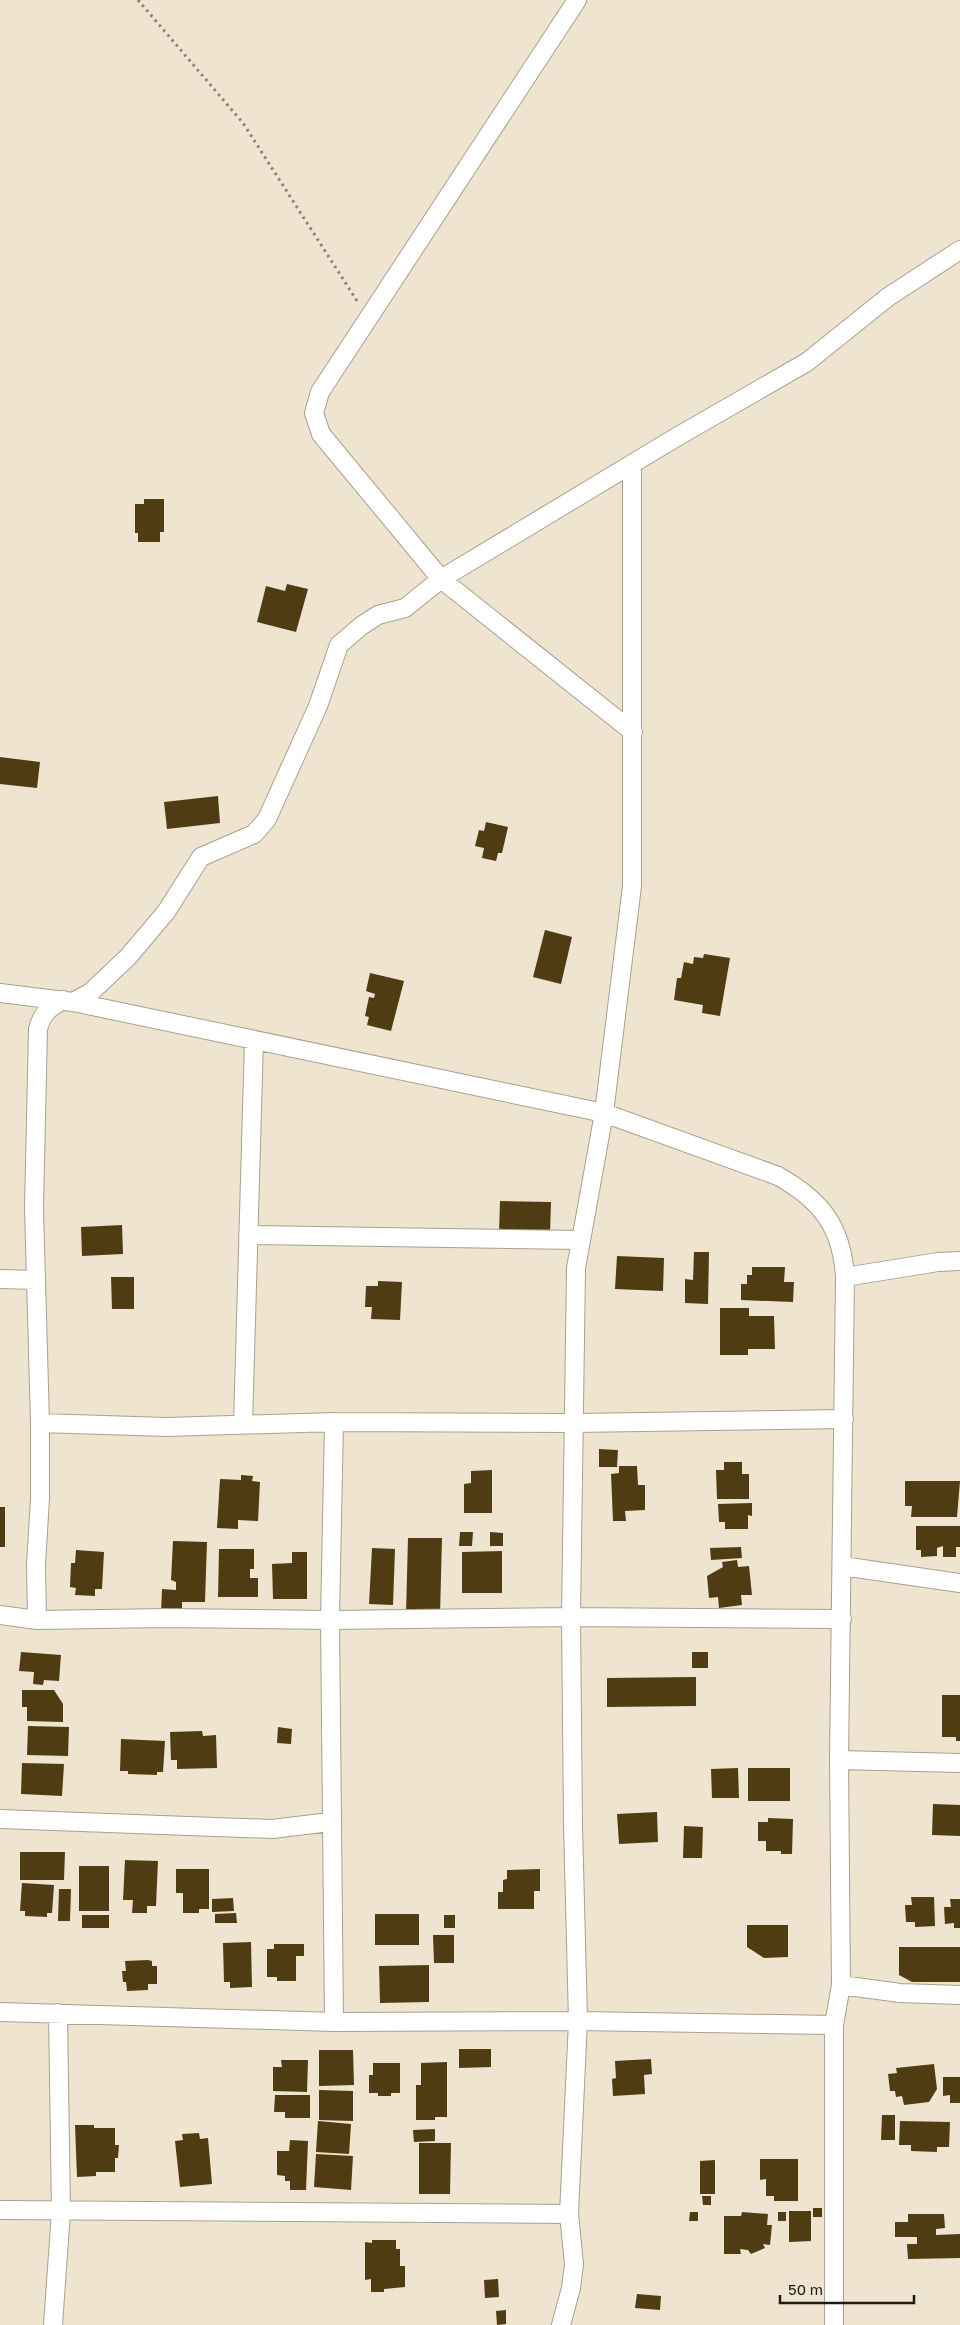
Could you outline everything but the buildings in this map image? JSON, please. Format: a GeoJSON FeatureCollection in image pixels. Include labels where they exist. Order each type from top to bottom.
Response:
{"type":"FeatureCollection","features":[{"type":"Feature","properties":{"kind":"street"},"geometry":{"type":"LineString","coordinates":[[577,0],[320,392],[314,412],[321,434],[440,579],[633,732]]}},
{"type":"Feature","properties":{"kind":"street"},"geometry":{"type":"LineString","coordinates":[[37,1620],[36,1565],[40,1498],[40,1423],[36,1280],[35,1135],[38,1029],[48,1008],[91,992],[128,957],[166,912],[201,857],[254,834],[267,819],[318,706],[340,645],[378,615],[405,608],[440,579],[807,362],[888,297],[960,250]]}},
{"type":"Feature","properties":{"kind":"street"},"geometry":{"type":"LineString","coordinates":[[561,2325],[571,2288],[574,2264],[569,2214],[578,2021],[573,1825],[571,1617],[576,1268],[604,1113],[632,886],[632,464]]}},
{"type":"Feature","properties":{"kind":"street"},"geometry":{"type":"LineString","coordinates":[[0,993],[68,1001],[604,1113],[758,1168],[794,1185],[818,1204],[827,1215],[836,1233],[844,1259],[845,1277],[839,1760],[841,1985],[834,2025],[834,2325]]}},
{"type":"Feature","properties":{"kind":"street"},"geometry":{"type":"LineString","coordinates":[[243,1425],[254,1040]]}},
{"type":"Feature","properties":{"kind":"street"},"geometry":{"type":"LineString","coordinates":[[248,1235],[581,1240]]}},
{"type":"Feature","properties":{"kind":"street"},"geometry":{"type":"LineString","coordinates":[[845,1277],[938,1262],[960,1261]]}},
{"type":"Feature","properties":{"kind":"street"},"geometry":{"type":"LineString","coordinates":[[0,1279],[36,1280]]}},
{"type":"Feature","properties":{"kind":"street"},"geometry":{"type":"LineString","coordinates":[[40,1423],[168,1427],[334,1422],[575,1423],[844,1419]]}},
{"type":"Feature","properties":{"kind":"street"},"geometry":{"type":"LineString","coordinates":[[334,1422],[330,1620],[330,1822],[334,2022]]}},
{"type":"Feature","properties":{"kind":"street"},"geometry":{"type":"LineString","coordinates":[[842,1566],[960,1583]]}},
{"type":"Feature","properties":{"kind":"street"},"geometry":{"type":"LineString","coordinates":[[0,1616],[37,1620],[166,1618],[330,1620],[571,1617],[842,1619]]}},
{"type":"Feature","properties":{"kind":"street"},"geometry":{"type":"LineString","coordinates":[[839,1760],[960,1763]]}},
{"type":"Feature","properties":{"kind":"street"},"geometry":{"type":"LineString","coordinates":[[0,1818],[272,1829],[330,1822]]}},
{"type":"Feature","properties":{"kind":"street"},"geometry":{"type":"LineString","coordinates":[[841,1985],[900,1993],[960,1995]]}},
{"type":"Feature","properties":{"kind":"street"},"geometry":{"type":"LineString","coordinates":[[0,2012],[334,2022],[578,2021],[834,2025]]}},
{"type":"Feature","properties":{"kind":"street"},"geometry":{"type":"LineString","coordinates":[[53,2325],[61,2212],[58,2013]]}},
{"type":"Feature","properties":{"kind":"street"},"geometry":{"type":"LineString","coordinates":[[0,2210],[61,2212],[569,2214]]}},
{"type":"Feature","properties":{"kind":"path"},"geometry":{"type":"LineString","coordinates":[[138,0],[243,123],[353,292],[367,320]]}}]}
